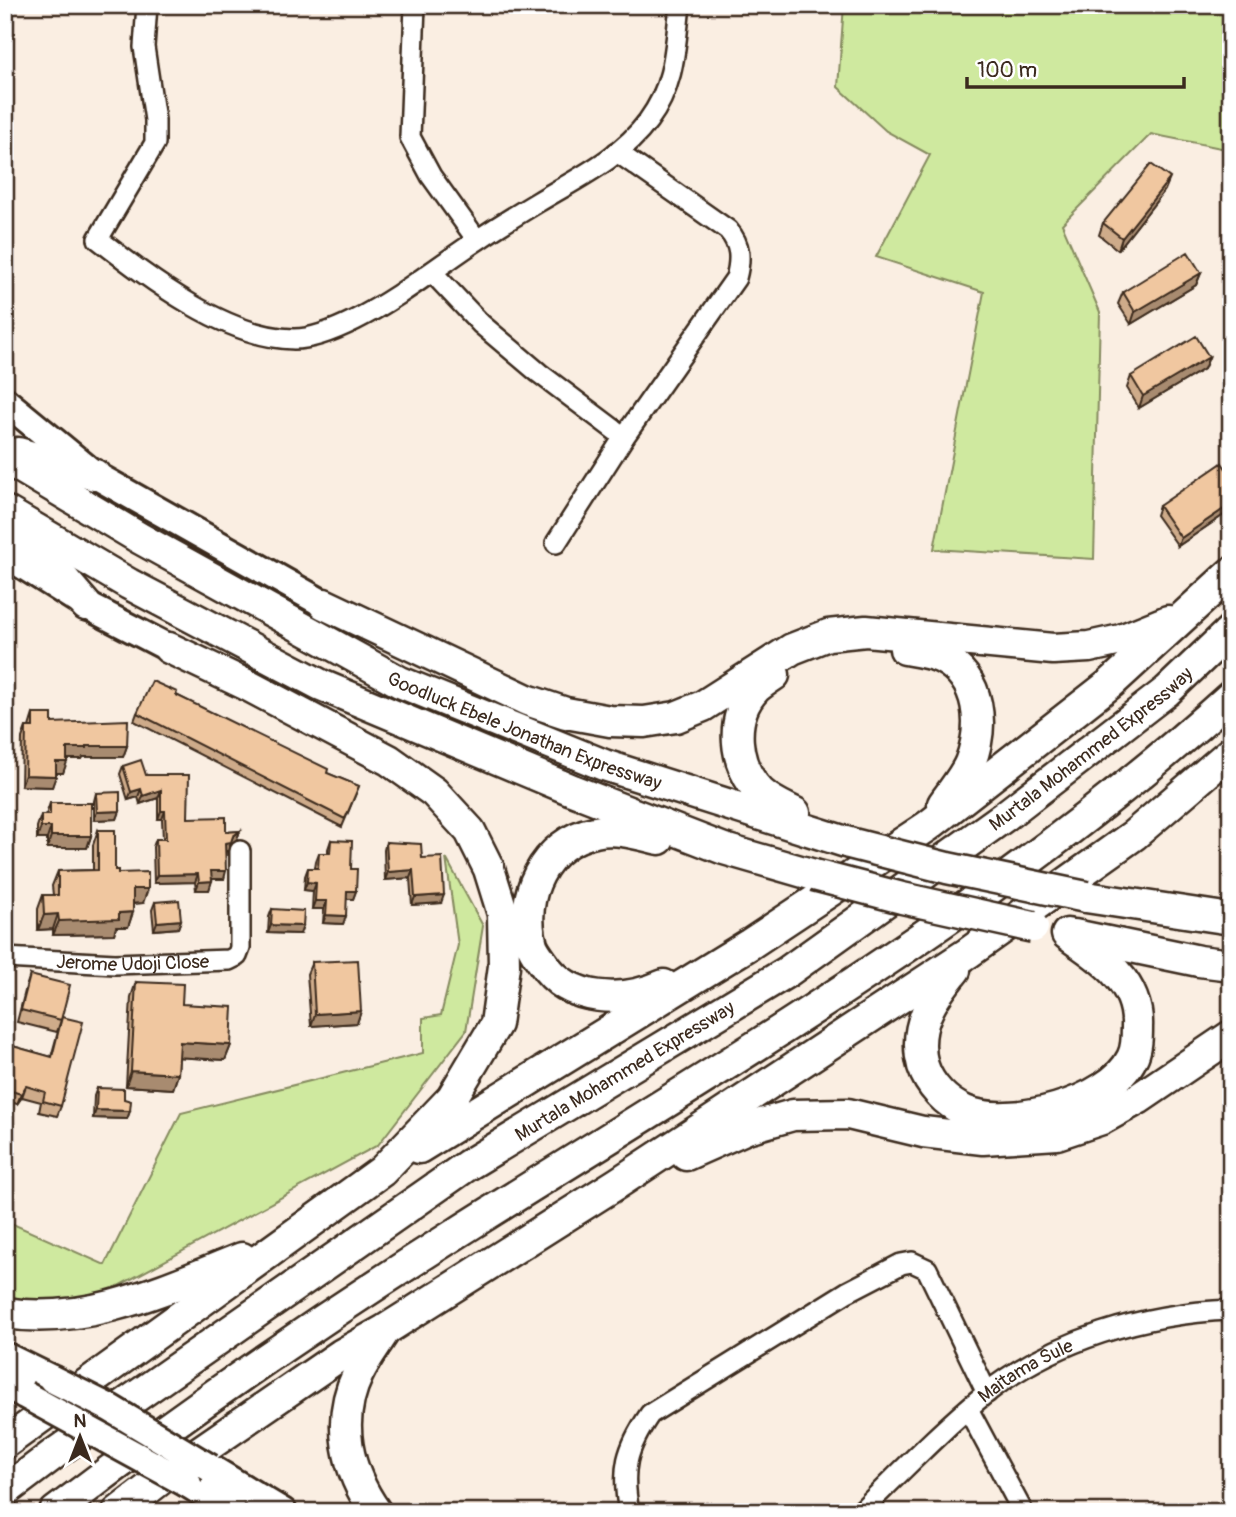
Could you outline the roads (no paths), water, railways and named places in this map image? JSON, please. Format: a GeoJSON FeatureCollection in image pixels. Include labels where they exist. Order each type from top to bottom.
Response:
{"type":"FeatureCollection","features":[{"type":"Feature","properties":{"kind":"highway"},"geometry":{"type":"LineString","coordinates":[[5,449],[95,475]]}},
{"type":"Feature","properties":{"kind":"highway","name":"Goodluck Ebele Jonathan Expressway"},"geometry":{"type":"LineString","coordinates":[[5,458],[175,558],[400,682],[604,765],[843,840],[947,868],[1086,897],[1224,917]]}},
{"type":"Feature","properties":{"kind":"highway","name":"Goodluck Ebele Jonathan Expressway"},"geometry":{"type":"LineString","coordinates":[[5,511],[129,584],[321,685],[572,790],[724,849],[814,875],[997,921],[1231,965]]}},
{"type":"Feature","properties":{"kind":"highway"},"geometry":{"type":"LineString","coordinates":[[5,519],[41,553],[86,605]]}},
{"type":"Feature","properties":{"kind":"highway","name":"Murtala Mohammed Expressway"},"geometry":{"type":"LineString","coordinates":[[382,1171],[750,944],[928,826],[1111,683],[1231,573]]}},
{"type":"Feature","properties":{"kind":"highway"},"geometry":{"type":"LineString","coordinates":[[324,604],[400,682]]}},
{"type":"Feature","properties":{"kind":"highway"},"geometry":{"type":"LineString","coordinates":[[324,604],[527,700],[566,713],[610,721],[644,722],[676,717],[703,706],[792,649],[828,635],[866,631],[1054,649],[1089,647],[1146,632],[1188,613]]}},
{"type":"Feature","properties":{"kind":"highway","name":"Murtala Mohammed Expressway"},"geometry":{"type":"LineString","coordinates":[[5,1492],[54,1454],[468,1165],[787,972],[1004,816],[1167,691],[1231,630]]}},
{"type":"Feature","properties":{"kind":"highway"},"geometry":{"type":"LineString","coordinates":[[843,840],[768,800],[760,793],[748,778],[740,758],[737,734],[743,709],[755,689],[793,665],[836,649],[864,645],[895,648],[942,658],[955,668],[973,694],[979,712],[979,731],[969,765],[928,826]]}},
{"type":"Feature","properties":{"kind":"highway"},"geometry":{"type":"LineString","coordinates":[[169,648],[321,685]]}},
{"type":"Feature","properties":{"kind":"highway"},"geometry":{"type":"LineString","coordinates":[[5,1443],[382,1171],[452,1098],[496,1024],[505,966],[503,915],[489,869],[470,831],[434,792],[388,760],[247,685],[169,648]]}},
{"type":"Feature","properties":{"kind":"highway"},"geometry":{"type":"LineString","coordinates":[[55,1512],[128,1456],[428,1252],[708,1078],[905,950],[1055,842],[1219,711],[1231,696]]}},
{"type":"Feature","properties":{"kind":"highway"},"geometry":{"type":"LineString","coordinates":[[1004,816],[1079,708]]}},
{"type":"Feature","properties":{"kind":"highway"},"geometry":{"type":"LineString","coordinates":[[118,1512],[170,1472],[342,1354],[385,1330],[618,1183],[968,953],[1134,835],[1231,752]]}},
{"type":"Feature","properties":{"kind":"highway"},"geometry":{"type":"LineString","coordinates":[[1196,783],[1231,766]]}},
{"type":"Feature","properties":{"kind":"highway"},"geometry":{"type":"LineString","coordinates":[[724,849],[612,830],[594,832],[569,841],[546,861],[532,886],[528,917],[532,947],[549,972],[574,991],[603,997],[642,994],[750,944]]}},
{"type":"Feature","properties":{"kind":"highway"},"geometry":{"type":"LineString","coordinates":[[968,953],[934,996],[924,1017],[920,1036],[921,1059],[927,1077],[941,1096],[965,1111],[992,1117],[1028,1115],[1091,1096],[1115,1080],[1133,1058],[1138,1016],[1131,993],[1107,964],[1067,934]]}},
{"type":"Feature","properties":{"kind":"highway"},"geometry":{"type":"LineString","coordinates":[[618,1183],[747,1128],[793,1115],[848,1114],[922,1132],[983,1139],[1057,1135],[1102,1119],[1138,1100],[1231,1036]]}},
{"type":"Feature","properties":{"kind":"highway"},"geometry":{"type":"LineString","coordinates":[[5,1312],[79,1313],[127,1303],[281,1243]]}},
{"type":"Feature","properties":{"kind":"highway"},"geometry":{"type":"LineString","coordinates":[[376,1512],[364,1494],[349,1457],[346,1415],[357,1375],[385,1330]]}},
{"type":"Feature","properties":{"kind":"highway"},"geometry":{"type":"LineString","coordinates":[[197,1409],[342,1354]]}},
{"type":"Feature","properties":{"kind":"highway"},"geometry":{"type":"LineString","coordinates":[[5,1477],[54,1454]]}},
{"type":"Feature","properties":{"kind":"main road"},"geometry":{"type":"LineString","coordinates":[[5,401],[95,475],[324,604]]}},
{"type":"Feature","properties":{"kind":"main road"},"geometry":{"type":"LineString","coordinates":[[5,554],[86,605],[169,648]]}},
{"type":"Feature","properties":{"kind":"main road"},"geometry":{"type":"LineString","coordinates":[[5,1356],[110,1408],[283,1512]]}},
{"type":"Feature","properties":{"kind":"main road"},"geometry":{"type":"LineString","coordinates":[[15,1390],[188,1484],[233,1512]]}},
{"type":"Feature","properties":{"kind":"street"},"geometry":{"type":"LineString","coordinates":[[147,5],[144,47],[155,120],[155,143],[98,239],[192,305],[245,331],[276,338],[298,339],[320,334],[355,320],[633,141],[663,99],[672,76],[680,5]]}},
{"type":"Feature","properties":{"kind":"street"},"geometry":{"type":"LineString","coordinates":[[415,5],[411,137],[431,176],[477,240]]}},
{"type":"Feature","properties":{"kind":"street"},"geometry":{"type":"LineString","coordinates":[[556,543],[624,437],[736,278],[740,264],[737,240],[728,230],[617,152]]}},
{"type":"Feature","properties":{"kind":"street"},"geometry":{"type":"LineString","coordinates":[[432,272],[481,324],[538,373],[624,437]]}},
{"type":"Feature","properties":{"kind":"street","name":"Jerome Udoji Close"},"geometry":{"type":"LineString","coordinates":[[5,958],[116,964],[229,960],[237,956],[240,948],[240,851]]}},
{"type":"Feature","properties":{"kind":"street"},"geometry":{"type":"LineString","coordinates":[[629,1512],[626,1469],[629,1447],[650,1415],[847,1292],[901,1264],[912,1262],[927,1269],[987,1393]]}},
{"type":"Feature","properties":{"kind":"street","name":"Maitama Sule"},"geometry":{"type":"LineString","coordinates":[[860,1512],[968,1409],[1028,1365],[1072,1344],[1165,1317],[1231,1310]]}},
{"type":"Feature","properties":{"kind":"street"},"geometry":{"type":"LineString","coordinates":[[968,1409],[1023,1512]]}}]}
